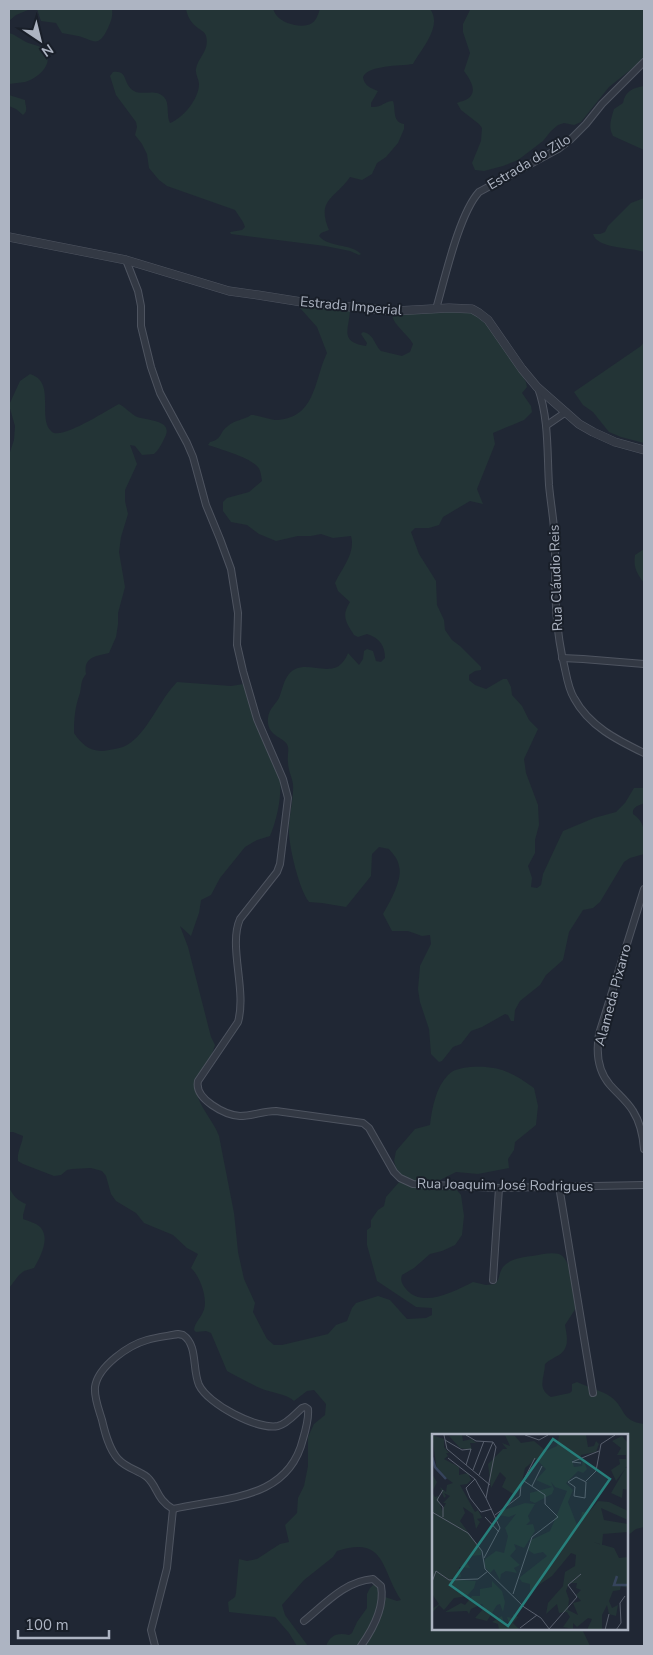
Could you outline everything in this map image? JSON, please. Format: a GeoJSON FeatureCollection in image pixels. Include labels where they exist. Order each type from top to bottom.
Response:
{"type":"FeatureCollection","features":[{"type":"Feature","properties":{"kind":"street","name":"Estrada do Zilo"},"geometry":{"type":"LineString","coordinates":[[436,309],[457,239],[473,199],[479,192],[558,149],[571,139],[602,104],[644,62]]}},
{"type":"Feature","properties":{"kind":"street","name":"Estrada Imperial"},"geometry":{"type":"LineString","coordinates":[[9,237],[126,260],[229,291],[308,303],[395,312],[472,309],[479,313],[496,330],[522,369],[537,387],[566,412],[593,432],[615,442],[644,450]]}},
{"type":"Feature","properties":{"kind":"street","name":"Rua Joaquim José Rodrigues"},"geometry":{"type":"LineString","coordinates":[[126,260],[138,291],[141,306],[141,326],[151,367],[160,392],[188,444],[206,505],[231,569],[238,613],[237,645],[243,671],[257,719],[283,779],[288,798],[280,864],[277,872],[240,919],[237,926],[241,992],[238,1022],[201,1076],[196,1087],[198,1093],[219,1108],[237,1116],[248,1116],[264,1111],[276,1111],[366,1125],[394,1172],[407,1182],[421,1186],[499,1188],[644,1185]]}},
{"type":"Feature","properties":{"kind":"street","name":"Rua Cláudio Reis"},"geometry":{"type":"LineString","coordinates":[[537,387],[543,402],[547,425],[547,450],[554,526],[555,613],[562,658],[573,697],[583,712],[594,723],[617,740],[644,754]]}},
{"type":"Feature","properties":{"kind":"street"},"geometry":{"type":"LineString","coordinates":[[547,425],[566,412]]}},
{"type":"Feature","properties":{"kind":"street"},"geometry":{"type":"LineString","coordinates":[[562,658],[583,658],[644,664]]}},
{"type":"Feature","properties":{"kind":"street","name":"Alameda Pixarro"},"geometry":{"type":"LineString","coordinates":[[644,890],[599,1034],[597,1050],[606,1079],[634,1112],[638,1121],[644,1149]]}},
{"type":"Feature","properties":{"kind":"street"},"geometry":{"type":"LineString","coordinates":[[559,1186],[593,1393]]}},
{"type":"Feature","properties":{"kind":"street"},"geometry":{"type":"LineString","coordinates":[[493,1280],[499,1188]]}},
{"type":"Feature","properties":{"kind":"street"},"geometry":{"type":"LineString","coordinates":[[178,1334],[183,1335],[191,1343],[195,1371],[203,1392],[216,1404],[246,1419],[273,1426],[284,1423],[302,1408],[308,1410],[306,1429],[296,1459],[270,1486],[244,1496],[173,1509],[162,1500],[149,1479],[125,1465],[113,1452],[105,1434],[95,1388],[97,1378],[106,1367],[116,1357],[135,1344],[148,1339],[178,1334]]}},
{"type":"Feature","properties":{"kind":"street"},"geometry":{"type":"LineString","coordinates":[[155,1646],[151,1630],[167,1568],[173,1509]]}},
{"type":"Feature","properties":{"kind":"street"},"geometry":{"type":"LineString","coordinates":[[304,1621],[352,1583],[373,1579],[382,1586],[383,1596],[379,1612],[362,1646]]}},
{"type":"Feature","properties":{"kind":"shaded area"},"geometry":{"type":"Polygon","coordinates":[[[9,9],[28,10],[16,15],[9,21],[9,9]]]}},
{"type":"Feature","properties":{"kind":"shaded area"},"geometry":{"type":"Polygon","coordinates":[[[37,9],[112,9],[112,19],[101,39],[92,41],[62,33],[56,23],[41,21],[37,9]]]}},
{"type":"Feature","properties":{"kind":"shaded area"},"geometry":{"type":"Polygon","coordinates":[[[186,9],[273,9],[280,19],[294,25],[304,26],[314,22],[320,9],[430,9],[434,23],[432,30],[413,64],[378,68],[366,73],[363,77],[366,85],[378,91],[371,103],[371,107],[393,101],[396,118],[400,123],[404,124],[404,129],[398,143],[386,157],[377,163],[372,174],[362,180],[350,177],[326,205],[325,212],[329,230],[321,233],[319,236],[323,240],[351,248],[361,254],[325,246],[231,234],[230,232],[242,230],[245,227],[235,210],[167,186],[149,168],[147,154],[135,135],[136,122],[116,95],[110,76],[113,72],[121,73],[134,91],[141,93],[153,92],[164,97],[167,103],[170,123],[180,117],[196,96],[199,84],[196,69],[207,41],[205,33],[191,21],[186,9]]]}},
{"type":"Feature","properties":{"kind":"shaded area"},"geometry":{"type":"Polygon","coordinates":[[[644,9],[644,59],[609,87],[581,122],[574,125],[564,123],[558,125],[543,141],[518,160],[484,171],[475,170],[472,163],[481,141],[482,128],[461,110],[457,103],[469,98],[473,91],[472,84],[464,71],[470,53],[463,32],[463,24],[470,10],[644,9]]]}},
{"type":"Feature","properties":{"kind":"shaded area"},"geometry":{"type":"Polygon","coordinates":[[[9,33],[40,47],[47,55],[48,60],[44,70],[35,78],[25,82],[9,84],[9,33]]]}},
{"type":"Feature","properties":{"kind":"shaded area"},"geometry":{"type":"Polygon","coordinates":[[[644,86],[644,150],[613,136],[610,126],[614,109],[623,103],[630,91],[644,86]]]}},
{"type":"Feature","properties":{"kind":"shaded area"},"geometry":{"type":"Polygon","coordinates":[[[9,95],[25,100],[26,110],[23,115],[9,106],[9,95]]]}},
{"type":"Feature","properties":{"kind":"shaded area"},"geometry":{"type":"Polygon","coordinates":[[[644,198],[644,252],[607,245],[596,239],[593,234],[605,232],[608,226],[631,203],[644,198]]]}},
{"type":"Feature","properties":{"kind":"shaded area"},"geometry":{"type":"Polygon","coordinates":[[[301,305],[344,305],[350,311],[348,334],[352,341],[366,346],[367,343],[361,334],[363,332],[367,333],[381,351],[402,356],[410,352],[413,344],[393,319],[392,315],[396,311],[476,309],[494,327],[526,382],[527,387],[522,393],[531,406],[532,412],[524,420],[493,433],[495,444],[477,489],[483,504],[470,501],[443,517],[439,525],[429,528],[415,528],[411,532],[419,554],[436,581],[437,605],[444,620],[445,630],[452,640],[481,667],[481,670],[469,675],[469,680],[475,685],[486,689],[503,679],[507,679],[512,695],[522,706],[529,720],[538,729],[524,759],[526,773],[538,805],[539,825],[535,840],[535,853],[528,866],[532,878],[531,887],[537,888],[541,885],[543,874],[563,831],[594,818],[616,812],[625,803],[634,788],[644,788],[644,803],[634,809],[633,814],[638,818],[643,827],[644,854],[624,862],[600,902],[593,908],[583,910],[569,932],[563,960],[546,975],[540,985],[520,1001],[515,1010],[514,1021],[511,1021],[508,1015],[505,1014],[471,1031],[461,1044],[453,1047],[442,1061],[439,1062],[431,1054],[429,1029],[420,1002],[418,989],[420,966],[431,944],[430,935],[422,936],[408,931],[392,931],[383,914],[399,877],[400,871],[396,859],[389,849],[379,847],[372,854],[371,876],[346,907],[309,902],[299,879],[290,841],[289,828],[293,784],[288,765],[288,747],[284,741],[273,733],[268,725],[270,712],[279,698],[287,677],[293,671],[306,667],[329,669],[336,667],[343,662],[348,653],[359,665],[363,659],[364,651],[367,649],[373,651],[376,661],[381,662],[385,658],[383,646],[378,640],[367,634],[358,637],[354,635],[345,615],[350,602],[338,591],[335,583],[348,560],[352,548],[351,536],[333,538],[321,534],[298,536],[276,541],[259,534],[247,525],[231,522],[223,511],[223,502],[227,498],[249,492],[262,481],[261,473],[257,466],[247,459],[208,445],[219,437],[225,428],[236,421],[251,415],[278,420],[300,412],[307,405],[327,353],[317,327],[300,308],[301,305]]]}},
{"type":"Feature","properties":{"kind":"shaded area"},"geometry":{"type":"Polygon","coordinates":[[[644,342],[644,443],[609,432],[593,412],[583,405],[574,392],[641,346],[644,342]]]}},
{"type":"Feature","properties":{"kind":"shaded area"},"geometry":{"type":"Polygon","coordinates":[[[30,374],[38,378],[43,385],[46,419],[52,432],[65,432],[119,404],[135,416],[162,424],[166,427],[167,431],[154,454],[142,455],[135,446],[130,445],[137,464],[125,490],[128,514],[121,537],[119,552],[125,587],[118,613],[116,637],[109,653],[91,658],[86,664],[86,674],[82,681],[76,708],[74,733],[84,745],[93,750],[103,751],[121,748],[134,740],[147,725],[177,682],[231,686],[244,684],[280,774],[279,805],[270,836],[257,840],[245,847],[220,878],[211,895],[201,900],[199,913],[191,936],[180,926],[188,947],[211,1037],[215,1045],[197,1086],[198,1098],[219,1136],[234,1213],[238,1252],[244,1279],[255,1303],[253,1312],[267,1339],[274,1345],[282,1345],[328,1334],[336,1325],[347,1321],[356,1303],[378,1296],[390,1300],[407,1319],[426,1318],[432,1315],[432,1308],[416,1307],[377,1281],[367,1245],[367,1230],[371,1227],[371,1220],[378,1210],[384,1206],[386,1197],[400,1181],[394,1161],[396,1151],[415,1129],[430,1125],[433,1105],[440,1085],[455,1070],[470,1067],[489,1067],[511,1074],[534,1088],[538,1106],[536,1125],[515,1142],[514,1150],[508,1159],[509,1168],[478,1174],[456,1172],[440,1180],[440,1183],[456,1189],[461,1195],[464,1216],[462,1235],[455,1245],[430,1254],[414,1268],[402,1275],[401,1281],[413,1295],[429,1298],[457,1290],[473,1282],[486,1285],[495,1284],[503,1267],[516,1259],[552,1253],[563,1257],[570,1270],[576,1308],[565,1325],[567,1342],[565,1349],[545,1364],[542,1382],[544,1390],[551,1397],[570,1393],[572,1391],[572,1384],[577,1382],[608,1395],[616,1401],[627,1417],[644,1424],[644,1527],[636,1529],[628,1535],[628,1434],[432,1434],[432,1630],[582,1630],[590,1646],[326,1646],[335,1635],[349,1635],[352,1633],[367,1608],[367,1594],[375,1583],[385,1597],[397,1601],[401,1600],[380,1558],[374,1552],[365,1548],[353,1547],[337,1551],[333,1557],[304,1580],[282,1605],[285,1615],[308,1646],[297,1646],[275,1617],[229,1612],[228,1602],[235,1597],[236,1593],[239,1559],[247,1561],[257,1559],[280,1544],[289,1542],[285,1525],[297,1513],[298,1498],[304,1486],[308,1466],[308,1437],[314,1424],[325,1415],[326,1404],[314,1390],[307,1391],[294,1401],[286,1396],[260,1388],[227,1371],[211,1333],[206,1331],[196,1332],[194,1330],[205,1307],[200,1282],[191,1268],[198,1254],[187,1248],[173,1235],[144,1223],[136,1213],[116,1201],[111,1194],[106,1176],[102,1171],[91,1168],[72,1169],[67,1170],[61,1175],[54,1176],[18,1161],[23,1136],[9,1132],[9,455],[14,440],[15,426],[9,405],[20,381],[30,374]]]}},
{"type":"Feature","properties":{"kind":"shaded area"},"geometry":{"type":"Polygon","coordinates":[[[644,549],[644,583],[636,570],[635,555],[644,549]]]}},
{"type":"Feature","properties":{"kind":"shaded area"},"geometry":{"type":"Polygon","coordinates":[[[9,1187],[20,1201],[26,1204],[23,1219],[39,1226],[44,1232],[45,1237],[43,1248],[34,1268],[24,1271],[19,1275],[9,1288],[9,1187]]]}}]}
